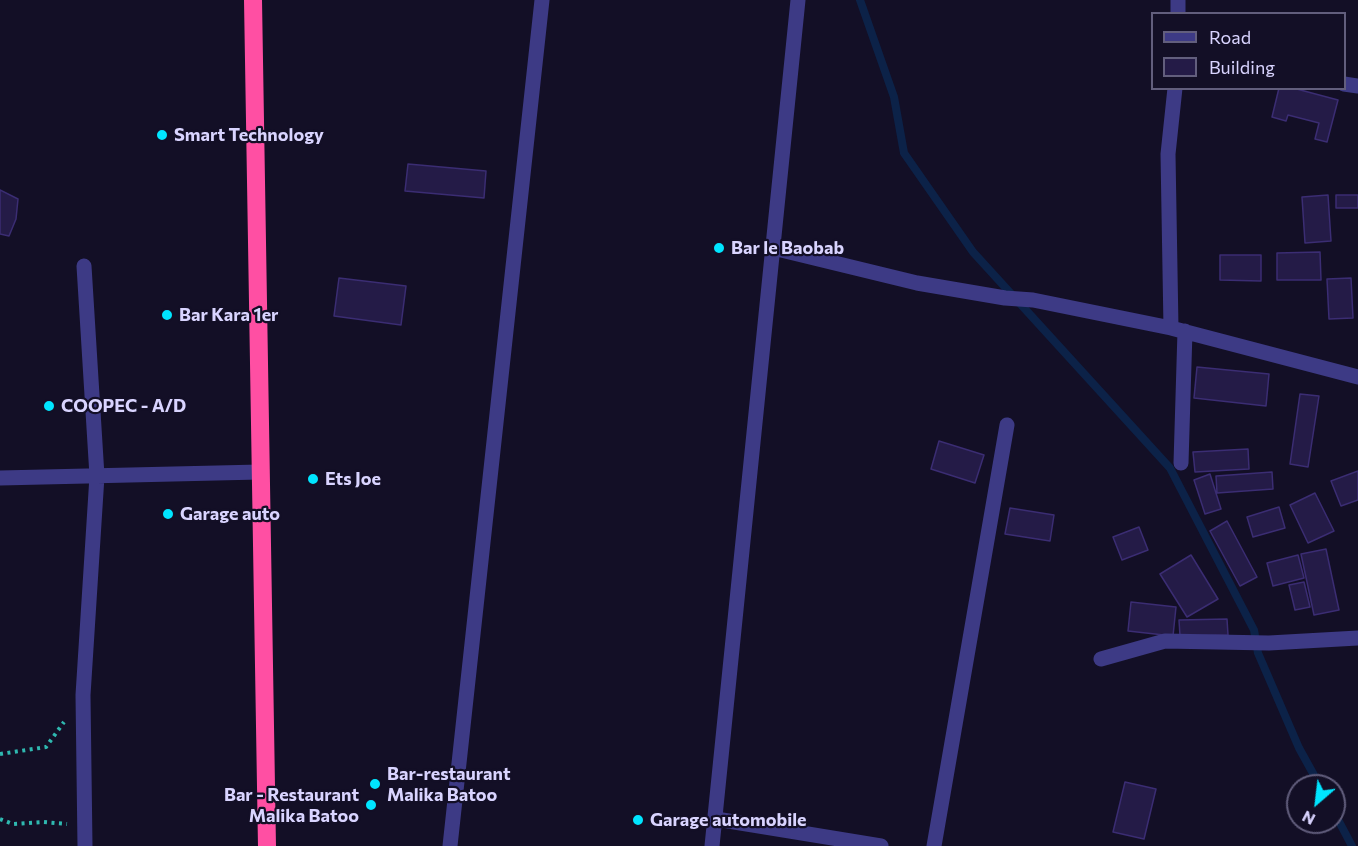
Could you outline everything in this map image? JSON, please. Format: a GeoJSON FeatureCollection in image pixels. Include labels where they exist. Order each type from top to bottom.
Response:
{"type":"FeatureCollection","features":[{"type":"Feature","properties":{"kind":"highway"},"geometry":{"type":"LineString","coordinates":[[252,0],[267,846]]}},
{"type":"Feature","properties":{"kind":"street"},"geometry":{"type":"LineString","coordinates":[[450,846],[542,0]]}},
{"type":"Feature","properties":{"kind":"street"},"geometry":{"type":"LineString","coordinates":[[712,846],[798,0]]}},
{"type":"Feature","properties":{"kind":"street"},"geometry":{"type":"LineString","coordinates":[[1175,90],[1168,154],[1178,329],[1181,463]]}},
{"type":"Feature","properties":{"kind":"street"},"geometry":{"type":"LineString","coordinates":[[773,248],[917,283],[1005,298],[1033,300],[1178,329],[1358,377]]}},
{"type":"Feature","properties":{"kind":"street"},"geometry":{"type":"LineString","coordinates":[[84,266],[97,476],[83,695],[85,846]]}},
{"type":"Feature","properties":{"kind":"street"},"geometry":{"type":"LineString","coordinates":[[934,846],[1007,425]]}},
{"type":"Feature","properties":{"kind":"street"},"geometry":{"type":"LineString","coordinates":[[0,478],[260,472]]}},
{"type":"Feature","properties":{"kind":"street"},"geometry":{"type":"LineString","coordinates":[[1101,659],[1165,641],[1269,642],[1358,638]]}},
{"type":"Feature","properties":{"kind":"street"},"geometry":{"type":"LineString","coordinates":[[716,819],[881,846]]}},
{"type":"Feature","properties":{"kind":"path"},"geometry":{"type":"LineString","coordinates":[[0,754],[46,747],[83,695]]}},
{"type":"Feature","properties":{"kind":"path"},"geometry":{"type":"LineString","coordinates":[[0,819],[14,824],[44,822],[85,826]]}},
{"type":"Feature","properties":{"kind":"building"},"geometry":{"type":"Polygon","coordinates":[[[1279,90],[1300,90],[1338,100],[1327,142],[1315,139],[1319,123],[1288,115],[1286,121],[1272,117],[1279,90]]]}},
{"type":"Feature","properties":{"kind":"building"},"geometry":{"type":"Polygon","coordinates":[[[408,164],[486,171],[484,198],[405,191],[408,164]]]}},
{"type":"Feature","properties":{"kind":"building"},"geometry":{"type":"Polygon","coordinates":[[[0,190],[18,199],[16,219],[9,236],[0,234],[0,190]]]}},
{"type":"Feature","properties":{"kind":"building"},"geometry":{"type":"Polygon","coordinates":[[[1328,195],[1331,241],[1305,243],[1302,197],[1328,195]]]}},
{"type":"Feature","properties":{"kind":"building"},"geometry":{"type":"Polygon","coordinates":[[[1336,195],[1358,195],[1358,208],[1336,208],[1336,195]]]}},
{"type":"Feature","properties":{"kind":"building"},"geometry":{"type":"Polygon","coordinates":[[[1320,252],[1321,280],[1277,280],[1277,253],[1320,252]]]}},
{"type":"Feature","properties":{"kind":"building"},"geometry":{"type":"Polygon","coordinates":[[[1220,255],[1261,255],[1261,281],[1220,280],[1220,255]]]}},
{"type":"Feature","properties":{"kind":"building"},"geometry":{"type":"Polygon","coordinates":[[[339,278],[406,286],[401,325],[334,316],[339,278]]]}},
{"type":"Feature","properties":{"kind":"building"},"geometry":{"type":"Polygon","coordinates":[[[1351,278],[1353,318],[1329,319],[1327,279],[1351,278]]]}},
{"type":"Feature","properties":{"kind":"building"},"geometry":{"type":"Polygon","coordinates":[[[1197,367],[1269,374],[1266,406],[1194,398],[1197,367]]]}},
{"type":"Feature","properties":{"kind":"building"},"geometry":{"type":"Polygon","coordinates":[[[1300,394],[1319,396],[1308,467],[1290,464],[1300,394]]]}},
{"type":"Feature","properties":{"kind":"building"},"geometry":{"type":"Polygon","coordinates":[[[939,441],[984,455],[975,483],[931,469],[939,441]]]}},
{"type":"Feature","properties":{"kind":"building"},"geometry":{"type":"Polygon","coordinates":[[[1248,449],[1249,469],[1195,472],[1193,452],[1248,449]]]}},
{"type":"Feature","properties":{"kind":"building"},"geometry":{"type":"Polygon","coordinates":[[[1358,471],[1358,500],[1341,506],[1331,481],[1358,471]]]}},
{"type":"Feature","properties":{"kind":"building"},"geometry":{"type":"Polygon","coordinates":[[[1272,472],[1273,489],[1217,493],[1216,476],[1272,472]]]}},
{"type":"Feature","properties":{"kind":"building"},"geometry":{"type":"Polygon","coordinates":[[[1210,474],[1221,509],[1205,514],[1194,480],[1210,474]]]}},
{"type":"Feature","properties":{"kind":"building"},"geometry":{"type":"Polygon","coordinates":[[[1315,493],[1334,531],[1308,543],[1290,505],[1315,493]]]}},
{"type":"Feature","properties":{"kind":"building"},"geometry":{"type":"Polygon","coordinates":[[[1279,507],[1285,528],[1253,537],[1247,517],[1279,507]]]}},
{"type":"Feature","properties":{"kind":"building"},"geometry":{"type":"Polygon","coordinates":[[[1010,508],[1054,515],[1050,541],[1005,534],[1010,508]]]}},
{"type":"Feature","properties":{"kind":"building"},"geometry":{"type":"Polygon","coordinates":[[[1227,521],[1257,577],[1240,586],[1210,531],[1227,521]]]}},
{"type":"Feature","properties":{"kind":"building"},"geometry":{"type":"Polygon","coordinates":[[[1139,527],[1148,550],[1122,560],[1113,537],[1139,527]]]}},
{"type":"Feature","properties":{"kind":"building"},"geometry":{"type":"Polygon","coordinates":[[[1326,549],[1339,610],[1314,615],[1301,554],[1326,549]]]}},
{"type":"Feature","properties":{"kind":"building"},"geometry":{"type":"Polygon","coordinates":[[[1191,555],[1218,599],[1187,617],[1160,574],[1191,555]]]}},
{"type":"Feature","properties":{"kind":"building"},"geometry":{"type":"Polygon","coordinates":[[[1298,555],[1304,578],[1273,586],[1267,563],[1298,555]]]}},
{"type":"Feature","properties":{"kind":"building"},"geometry":{"type":"Polygon","coordinates":[[[1304,582],[1310,607],[1295,610],[1289,585],[1304,582]]]}},
{"type":"Feature","properties":{"kind":"building"},"geometry":{"type":"Polygon","coordinates":[[[1131,602],[1176,607],[1173,636],[1128,631],[1131,602]]]}},
{"type":"Feature","properties":{"kind":"building"},"geometry":{"type":"Polygon","coordinates":[[[1227,619],[1228,635],[1180,636],[1179,620],[1227,619]]]}},
{"type":"Feature","properties":{"kind":"building"},"geometry":{"type":"Polygon","coordinates":[[[1125,782],[1156,789],[1144,839],[1113,832],[1125,782]]]}},
{"type":"Feature","properties":{"kind":"waterway"},"geometry":{"type":"LineString","coordinates":[[860,0],[894,97],[904,153],[973,252],[1170,468],[1254,630],[1258,653],[1299,748],[1313,774]]}},
{"type":"Feature","properties":{"kind":"waterway"},"geometry":{"type":"LineString","coordinates":[[1346,834],[1352,846]]}},
{"type":"Feature","properties":{"kind":"place","name":"Smart Technology"},"geometry":{"type":"Point","coordinates":[162,135]}},
{"type":"Feature","properties":{"kind":"place","name":"Bar le Baobab"},"geometry":{"type":"Point","coordinates":[719,248]}},
{"type":"Feature","properties":{"kind":"place","name":"Bar Kara 1er"},"geometry":{"type":"Point","coordinates":[167,315]}},
{"type":"Feature","properties":{"kind":"place","name":"COOPEC - A/D"},"geometry":{"type":"Point","coordinates":[49,406]}},
{"type":"Feature","properties":{"kind":"place","name":"Ets Joe"},"geometry":{"type":"Point","coordinates":[313,479]}},
{"type":"Feature","properties":{"kind":"place","name":"Garage auto"},"geometry":{"type":"Point","coordinates":[168,514]}},
{"type":"Feature","properties":{"kind":"place","name":"Bar-restaurant Malika Batoo"},"geometry":{"type":"Point","coordinates":[375,784]}},
{"type":"Feature","properties":{"kind":"place","name":"Bar - Restaurant Malika Batoo"},"geometry":{"type":"Point","coordinates":[371,805]}},
{"type":"Feature","properties":{"kind":"place","name":"Garage automobile"},"geometry":{"type":"Point","coordinates":[638,820]}}]}
